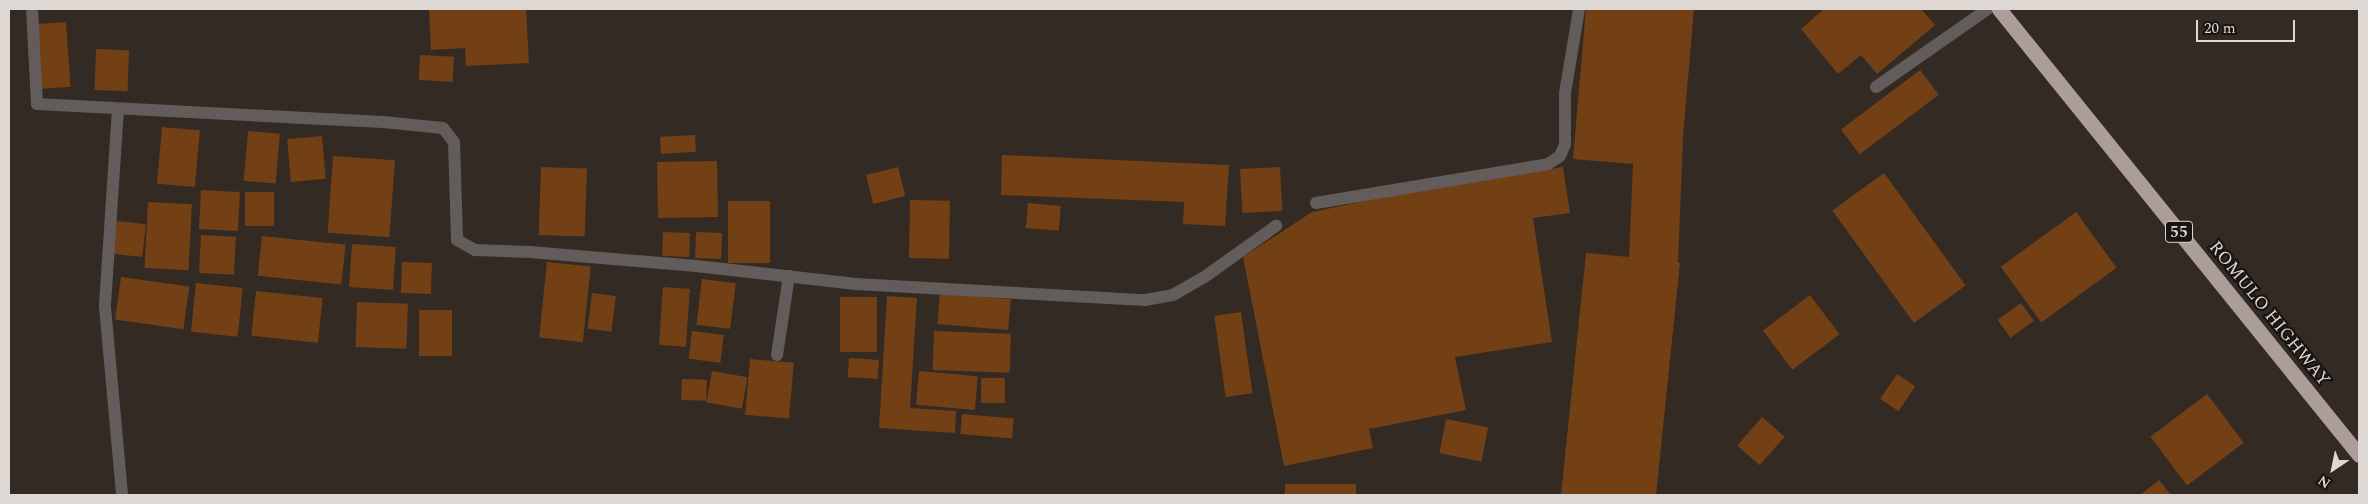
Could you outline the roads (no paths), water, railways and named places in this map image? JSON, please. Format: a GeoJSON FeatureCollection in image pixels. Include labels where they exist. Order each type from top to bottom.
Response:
{"type":"FeatureCollection","features":[{"type":"Feature","properties":{"kind":"highway","name":"ROMULO HIGHWAY"},"geometry":{"type":"LineString","coordinates":[[1999,9],[2359,455]]}},
{"type":"Feature","properties":{"kind":"street"},"geometry":{"type":"LineString","coordinates":[[32,9],[37,104],[383,122],[443,128],[454,142],[457,240],[475,250],[530,252],[790,276],[856,284],[1145,300],[1173,295],[1203,278],[1276,226]]}},
{"type":"Feature","properties":{"kind":"street"},"geometry":{"type":"LineString","coordinates":[[1316,204],[1548,164],[1560,156],[1565,144],[1565,93],[1579,9]]}},
{"type":"Feature","properties":{"kind":"street"},"geometry":{"type":"LineString","coordinates":[[1876,87],[1988,9]]}},
{"type":"Feature","properties":{"kind":"street"},"geometry":{"type":"LineString","coordinates":[[118,109],[105,307],[122,495]]}},
{"type":"Feature","properties":{"kind":"street"},"geometry":{"type":"LineString","coordinates":[[777,355],[790,276]]}}]}
